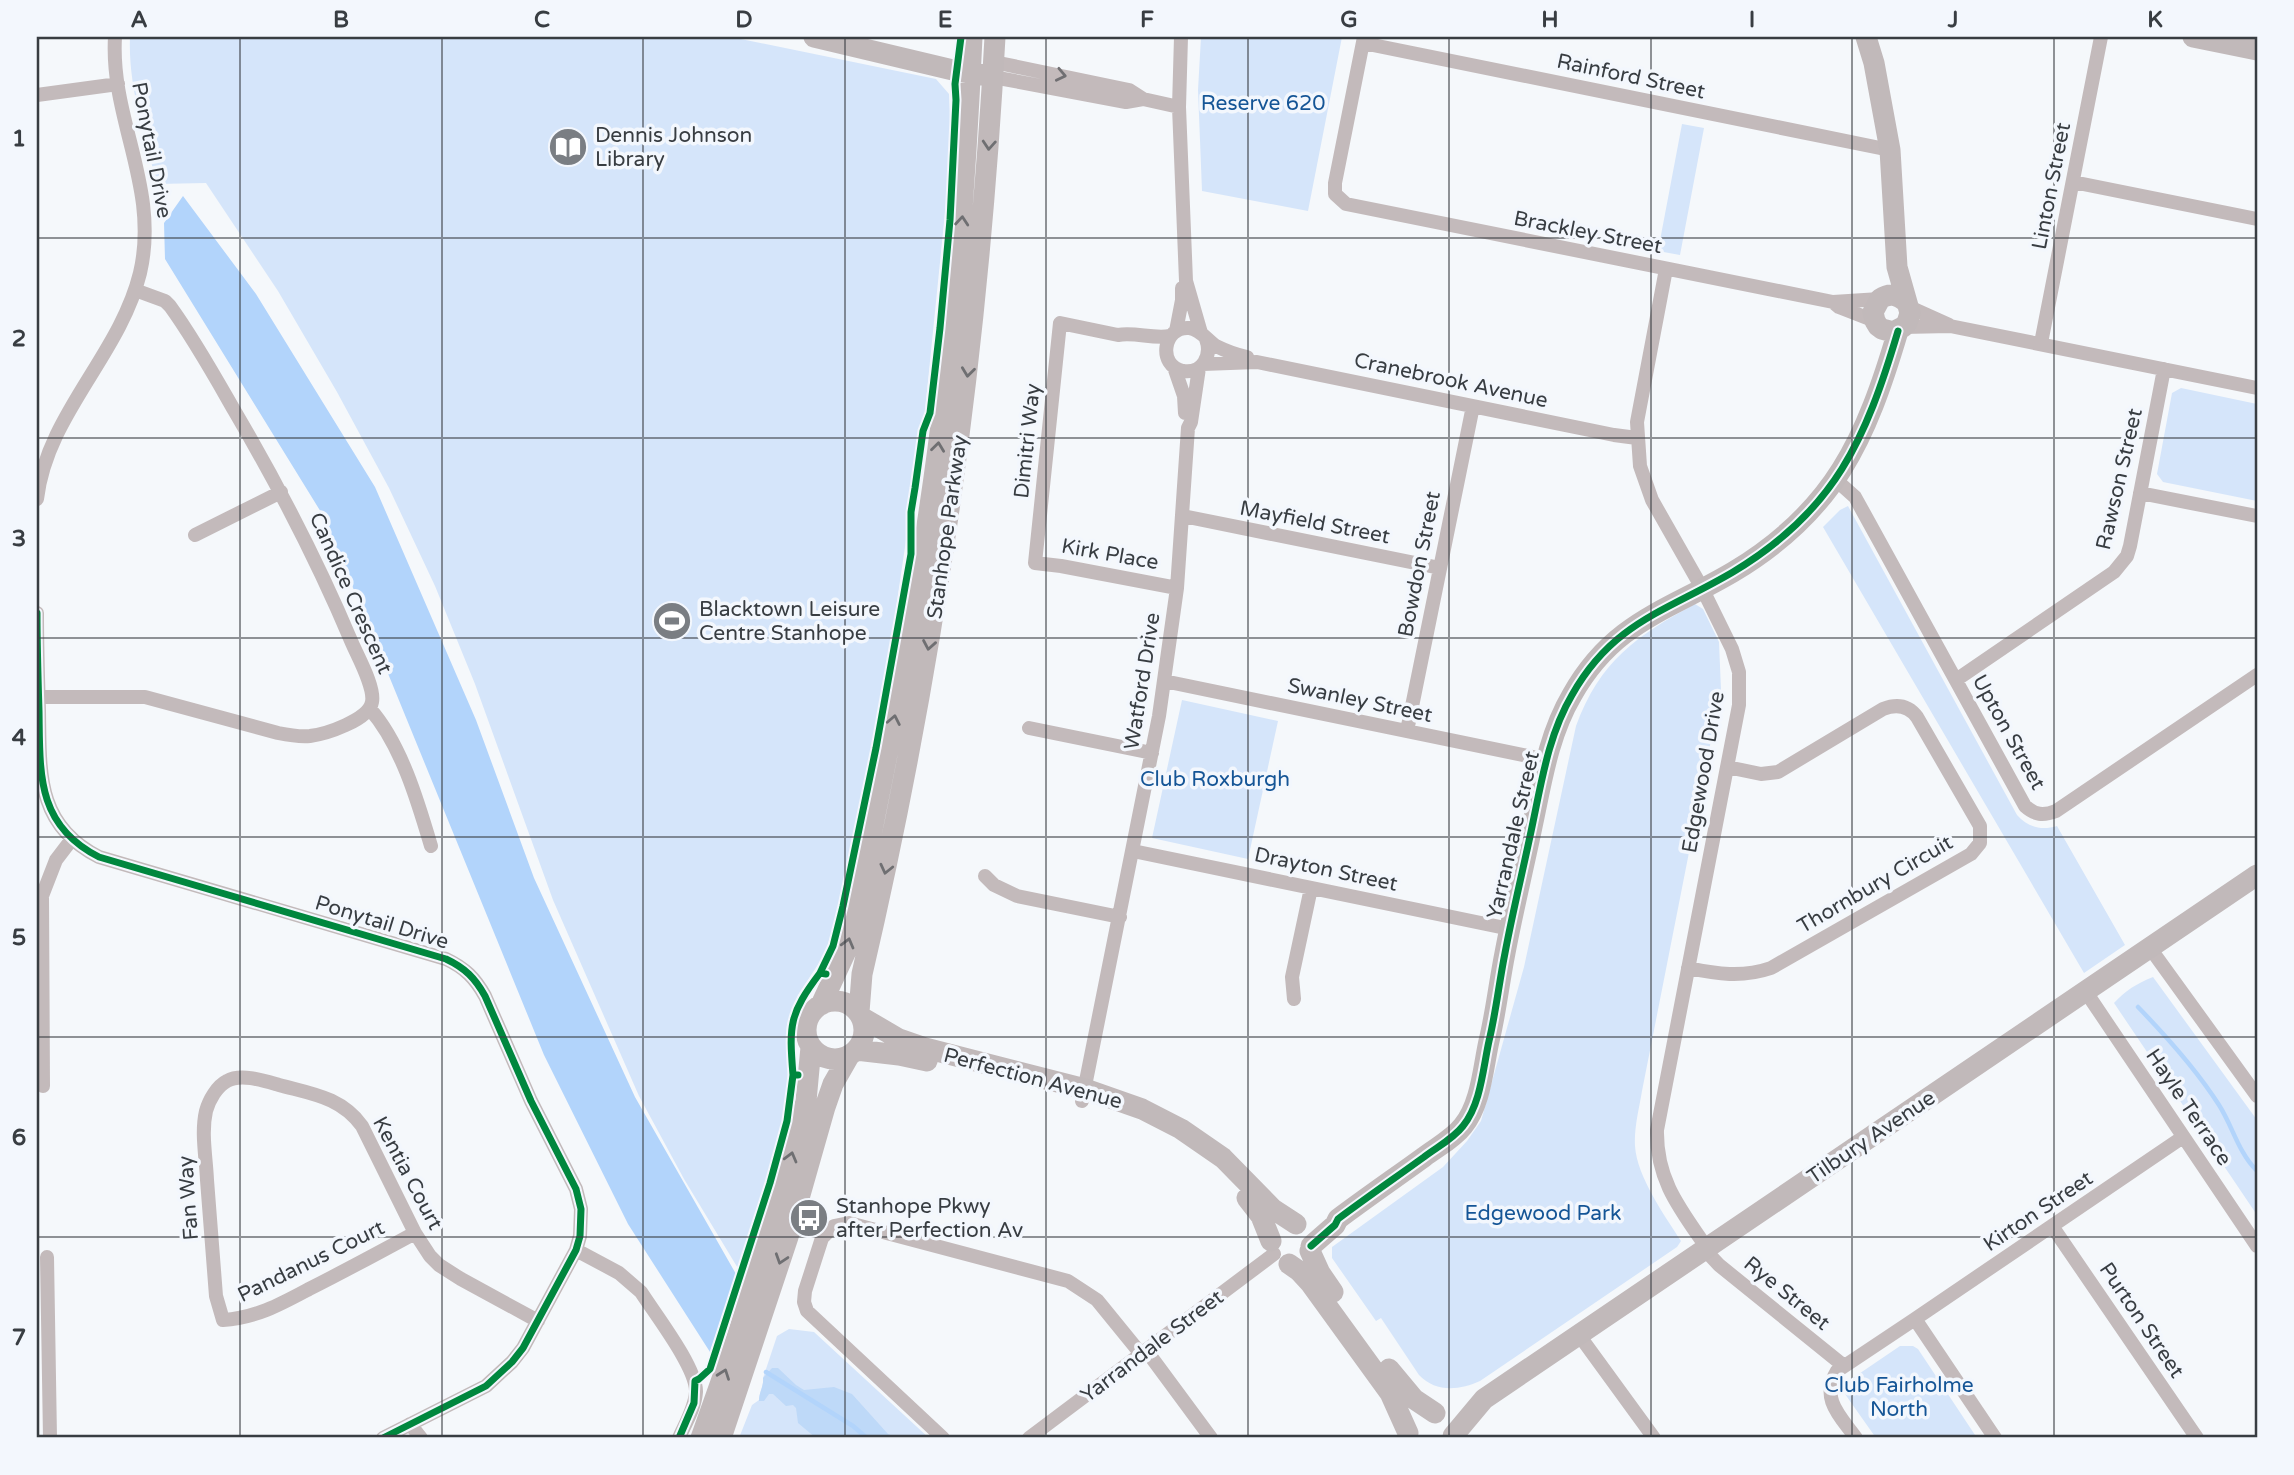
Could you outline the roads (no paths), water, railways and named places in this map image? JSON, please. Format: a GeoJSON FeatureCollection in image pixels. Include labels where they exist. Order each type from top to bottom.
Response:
{"type":"FeatureCollection","features":[{"type":"Feature","properties":{"kind":"main road"},"geometry":{"type":"LineString","coordinates":[[814,37],[994,69]]}},
{"type":"Feature","properties":{"kind":"main road"},"geometry":{"type":"LineString","coordinates":[[856,37],[971,66]]}},
{"type":"Feature","properties":{"kind":"main road","name":"Stanhope Parkway"},"geometry":{"type":"LineString","coordinates":[[821,1005],[846,951],[854,918],[914,609],[948,363],[965,177],[972,37]]}},
{"type":"Feature","properties":{"kind":"main road","name":"Stanhope Parkway"},"geometry":{"type":"LineString","coordinates":[[861,1015],[862,974],[914,734],[946,543],[974,321],[995,37]]}},
{"type":"Feature","properties":{"kind":"main road"},"geometry":{"type":"LineString","coordinates":[[2193,37],[2257,50]]}},
{"type":"Feature","properties":{"kind":"main road","name":"Yarrandale Street"},"geometry":{"type":"LineString","coordinates":[[1299,1225],[1338,1219],[1454,1135],[1470,1116],[1477,1097],[1495,1014],[1510,929],[1547,760],[1571,695],[1594,663],[1639,622],[1753,559],[1787,534],[1836,480],[1867,423],[1881,380],[1895,319],[1897,267],[1890,150],[1868,38]]}},
{"type":"Feature","properties":{"kind":"main road","name":"Yarrandale Street"},"geometry":{"type":"LineString","coordinates":[[1882,298],[1894,240]]}},
{"type":"Feature","properties":{"kind":"main road"},"geometry":{"type":"LineString","coordinates":[[1882,298],[1896,295],[1895,319]]}},
{"type":"Feature","properties":{"kind":"main road","name":"Tilbury Avenue"},"geometry":{"type":"LineString","coordinates":[[1407,1437],[1410,1426],[1420,1415],[1437,1414],[1484,1399],[2257,875]]}},
{"type":"Feature","properties":{"kind":"main road"},"geometry":{"type":"LineString","coordinates":[[701,1438],[738,1334],[785,1181],[806,1101],[811,1047],[807,1026],[814,1009],[837,1001],[845,1003],[861,1015],[864,1035],[833,1084],[788,1237],[721,1438]]}},
{"type":"Feature","properties":{"kind":"main road","name":"Perfection Avenue"},"geometry":{"type":"LineString","coordinates":[[861,1015],[899,1039],[1084,1095],[1177,1140],[1211,1164],[1238,1188],[1262,1216],[1278,1253],[1311,1284],[1390,1393],[1407,1437]]}},
{"type":"Feature","properties":{"kind":"main road"},"geometry":{"type":"LineString","coordinates":[[811,1047],[825,1057],[840,1058],[852,1053]]}},
{"type":"Feature","properties":{"kind":"main road","name":"Perfection Avenue"},"geometry":{"type":"LineString","coordinates":[[852,1053],[921,1059],[1142,1109],[1181,1129],[1223,1158],[1273,1209],[1299,1225]]}},
{"type":"Feature","properties":{"kind":"main road","name":"Yarrandale Street"},"geometry":{"type":"LineString","coordinates":[[1310,1249],[1338,1219]]}},
{"type":"Feature","properties":{"kind":"main road"},"geometry":{"type":"LineString","coordinates":[[1310,1249],[1299,1262],[1278,1253],[1280,1227],[1291,1223],[1299,1225],[1309,1235],[1310,1249],[1320,1273],[1401,1386],[1414,1399],[1450,1423],[1453,1437]]}},
{"type":"Feature","properties":{"kind":"main road","name":"Tilbury Avenue"},"geometry":{"type":"LineString","coordinates":[[1453,1437],[1484,1399]]}},
{"type":"Feature","properties":{"kind":"street","name":"Ponytail Drive"},"geometry":{"type":"LineString","coordinates":[[37,499],[41,458],[122,320],[135,290],[145,239],[144,205],[114,61],[115,37]]}},
{"type":"Feature","properties":{"kind":"street"},"geometry":{"type":"LineString","coordinates":[[1118,335],[1150,348],[1172,365],[1186,371],[1201,366],[1209,352],[1186,281],[1179,107],[1181,37]]}},
{"type":"Feature","properties":{"kind":"street","name":"Linton Street"},"geometry":{"type":"LineString","coordinates":[[2041,343],[2101,37]]}},
{"type":"Feature","properties":{"kind":"street","name":"Rainford Street"},"geometry":{"type":"LineString","coordinates":[[1363,40],[1890,150]]}},
{"type":"Feature","properties":{"kind":"street","name":"Brackley Street"},"geometry":{"type":"LineString","coordinates":[[1363,40],[1335,183],[1335,194],[1351,206],[1833,302],[1882,298]]}},
{"type":"Feature","properties":{"kind":"street"},"geometry":{"type":"LineString","coordinates":[[994,69],[1126,102],[1143,99],[1179,107]]}},
{"type":"Feature","properties":{"kind":"street"},"geometry":{"type":"LineString","coordinates":[[37,95],[118,84]]}},
{"type":"Feature","properties":{"kind":"street"},"geometry":{"type":"LineString","coordinates":[[2073,182],[2257,219]]}},
{"type":"Feature","properties":{"kind":"street","name":"Edgewood Drive"},"geometry":{"type":"LineString","coordinates":[[1666,269],[1640,403],[1637,438],[1640,466],[1647,488],[1732,649],[1739,672],[1739,705],[1659,1119],[1657,1144],[1660,1167],[1668,1189],[1706,1249]]}},
{"type":"Feature","properties":{"kind":"street"},"geometry":{"type":"LineString","coordinates":[[1172,365],[1166,349],[1182,300],[1182,285],[1186,281]]}},
{"type":"Feature","properties":{"kind":"street","name":"Candice Crescent"},"geometry":{"type":"LineString","coordinates":[[135,290],[165,301],[170,306],[221,387],[281,492],[337,608],[371,687],[373,695],[370,709]]}},
{"type":"Feature","properties":{"kind":"street","name":"Brackley Street"},"geometry":{"type":"LineString","coordinates":[[1833,302],[1839,307],[1895,319]]}},
{"type":"Feature","properties":{"kind":"street"},"geometry":{"type":"LineString","coordinates":[[1895,319],[1944,321],[1950,326]]}},
{"type":"Feature","properties":{"kind":"street"},"geometry":{"type":"LineString","coordinates":[[1895,319],[2041,343],[2257,388]]}},
{"type":"Feature","properties":{"kind":"street","name":"Dimitri Way"},"geometry":{"type":"LineString","coordinates":[[1035,564],[1060,323],[1118,335]]}},
{"type":"Feature","properties":{"kind":"street"},"geometry":{"type":"LineString","coordinates":[[1118,335],[1148,337],[1173,334],[1189,328],[1204,336]]}},
{"type":"Feature","properties":{"kind":"street","name":"Cranebrook Avenue"},"geometry":{"type":"LineString","coordinates":[[1204,336],[1220,348],[1257,362]]}},
{"type":"Feature","properties":{"kind":"street","name":"Cranebrook Avenue"},"geometry":{"type":"LineString","coordinates":[[1201,366],[1257,362],[1637,438]]}},
{"type":"Feature","properties":{"kind":"street","name":"Watford Drive"},"geometry":{"type":"LineString","coordinates":[[1172,365],[1184,396],[1185,424],[1188,428]]}},
{"type":"Feature","properties":{"kind":"street","name":"Watford Drive"},"geometry":{"type":"LineString","coordinates":[[1084,1095],[1164,681],[1177,588],[1188,428],[1201,366]]}},
{"type":"Feature","properties":{"kind":"street","name":"Rawson Street"},"geometry":{"type":"LineString","coordinates":[[1956,680],[2121,565],[2130,546],[2164,369]]}},
{"type":"Feature","properties":{"kind":"street","name":"Bowdon Street"},"geometry":{"type":"LineString","coordinates":[[1407,731],[1473,406]]}},
{"type":"Feature","properties":{"kind":"street","name":"Upton Street"},"geometry":{"type":"LineString","coordinates":[[1836,480],[1855,497],[2025,806],[2032,812],[2040,815],[2056,811],[2257,675]]}},
{"type":"Feature","properties":{"kind":"street"},"geometry":{"type":"LineString","coordinates":[[195,535],[281,492]]}},
{"type":"Feature","properties":{"kind":"street"},"geometry":{"type":"LineString","coordinates":[[2140,493],[2257,516]]}},
{"type":"Feature","properties":{"kind":"street","name":"Mayfield Street"},"geometry":{"type":"LineString","coordinates":[[1183,516],[1440,568]]}},
{"type":"Feature","properties":{"kind":"street","name":"Kirk Place"},"geometry":{"type":"LineString","coordinates":[[1035,564],[1061,566],[1177,588]]}},
{"type":"Feature","properties":{"kind":"street","name":"Ponytail Drive"},"geometry":{"type":"LineString","coordinates":[[37,613],[40,768],[43,788],[52,812],[72,839],[99,857],[446,958],[463,968],[478,983],[485,996],[531,1101],[576,1189],[582,1224],[576,1250],[523,1349],[486,1386],[383,1438]]}},
{"type":"Feature","properties":{"kind":"street","name":"Swanley Street"},"geometry":{"type":"LineString","coordinates":[[1164,681],[1547,760]]}},
{"type":"Feature","properties":{"kind":"street"},"geometry":{"type":"LineString","coordinates":[[38,697],[145,697],[278,733],[300,736],[322,733],[358,719],[370,709],[394,742],[431,846]]}},
{"type":"Feature","properties":{"kind":"street","name":"Thornbury Circuit"},"geometry":{"type":"LineString","coordinates":[[1688,968],[1727,975],[1744,975],[1770,968],[1971,854],[1980,843],[1980,826],[1915,714],[1903,706],[1883,709],[1778,772],[1761,774],[1727,767]]}},
{"type":"Feature","properties":{"kind":"street"},"geometry":{"type":"LineString","coordinates":[[1030,728],[1152,753]]}},
{"type":"Feature","properties":{"kind":"street"},"geometry":{"type":"LineString","coordinates":[[43,1086],[42,897],[56,860],[72,839]]}},
{"type":"Feature","properties":{"kind":"street","name":"Drayton Street"},"geometry":{"type":"LineString","coordinates":[[1133,850],[1510,929]]}},
{"type":"Feature","properties":{"kind":"street"},"geometry":{"type":"LineString","coordinates":[[985,876],[994,885],[1017,896],[1120,917]]}},
{"type":"Feature","properties":{"kind":"street"},"geometry":{"type":"LineString","coordinates":[[1294,999],[1292,977],[1311,888]]}},
{"type":"Feature","properties":{"kind":"street"},"geometry":{"type":"LineString","coordinates":[[2150,948],[2257,1096]]}},
{"type":"Feature","properties":{"kind":"street","name":"Hayle Terrace"},"geometry":{"type":"LineString","coordinates":[[2086,992],[2257,1246]]}},
{"type":"Feature","properties":{"kind":"street","name":"Kentia Court"},"geometry":{"type":"LineString","coordinates":[[228,1080],[261,1080],[331,1100],[353,1114],[362,1126],[415,1233],[430,1256],[450,1273],[538,1321]]}},
{"type":"Feature","properties":{"kind":"street","name":"Fan Way"},"geometry":{"type":"LineString","coordinates":[[223,1320],[216,1297],[205,1124],[209,1100],[228,1080]]}},
{"type":"Feature","properties":{"kind":"street","name":"Kirton Street"},"geometry":{"type":"LineString","coordinates":[[1844,1366],[2183,1137]]}},
{"type":"Feature","properties":{"kind":"street"},"geometry":{"type":"LineString","coordinates":[[943,1438],[807,1311],[805,1291],[822,1238],[834,1226],[849,1223],[1068,1281],[1097,1300],[1144,1352],[1211,1438]]}},
{"type":"Feature","properties":{"kind":"street","name":"Purton Street"},"geometry":{"type":"LineString","coordinates":[[2052,1226],[2197,1438]]}},
{"type":"Feature","properties":{"kind":"street","name":"Pandanus Court"},"geometry":{"type":"LineString","coordinates":[[223,1320],[258,1315],[415,1233]]}},
{"type":"Feature","properties":{"kind":"street","name":"Rye Street"},"geometry":{"type":"LineString","coordinates":[[1706,1249],[1719,1265],[1844,1366]]}},
{"type":"Feature","properties":{"kind":"street"},"geometry":{"type":"LineString","coordinates":[[576,1250],[619,1273],[636,1287],[691,1371],[696,1391],[694,1403],[679,1438]]}},
{"type":"Feature","properties":{"kind":"street","name":"Yarrandale Street"},"geometry":{"type":"LineString","coordinates":[[1029,1438],[1278,1253]]}},
{"type":"Feature","properties":{"kind":"street"},"geometry":{"type":"LineString","coordinates":[[47,1257],[50,1438]]}},
{"type":"Feature","properties":{"kind":"street"},"geometry":{"type":"LineString","coordinates":[[1915,1319],[1995,1438]]}},
{"type":"Feature","properties":{"kind":"street"},"geometry":{"type":"LineString","coordinates":[[1580,1335],[1654,1438]]}},
{"type":"Feature","properties":{"kind":"street"},"geometry":{"type":"LineString","coordinates":[[1844,1366],[1833,1378],[1830,1397],[1856,1438]]}},
{"type":"Feature","properties":{"kind":"street"},"geometry":{"type":"LineString","coordinates":[[410,1424],[421,1438]]}},
{"type":"Feature","properties":{"kind":"waterway"},"geometry":{"type":"LineString","coordinates":[[2138,1007],[2201,1079],[2224,1113],[2240,1148],[2257,1171]]}},
{"type":"Feature","properties":{"kind":"waterway"},"geometry":{"type":"LineString","coordinates":[[766,1372],[853,1426],[867,1438]]}},
{"type":"Feature","properties":{"kind":"place","name":"Dennis Johnson Library"},"geometry":{"type":"Point","coordinates":[568,147]}},
{"type":"Feature","properties":{"kind":"place","name":"Blacktown Leisure Centre Stanhope"},"geometry":{"type":"Point","coordinates":[672,621]}},
{"type":"Feature","properties":{"kind":"place","name":"Stanhope Pkwy after Perfection Av"},"geometry":{"type":"Point","coordinates":[809,1218]}},
{"type":"Feature","properties":{"kind":"park label","name":"Reserve 620"},"geometry":{"type":"Point","coordinates":[1263,103]}},
{"type":"Feature","properties":{"kind":"park label","name":"Club Roxburgh"},"geometry":{"type":"Point","coordinates":[1215,779]}},
{"type":"Feature","properties":{"kind":"park label","name":"Edgewood Park"},"geometry":{"type":"Point","coordinates":[1543,1213]}},
{"type":"Feature","properties":{"kind":"park label","name":"Club Fairholme North"},"geometry":{"type":"Point","coordinates":[1899,1397]}}]}
